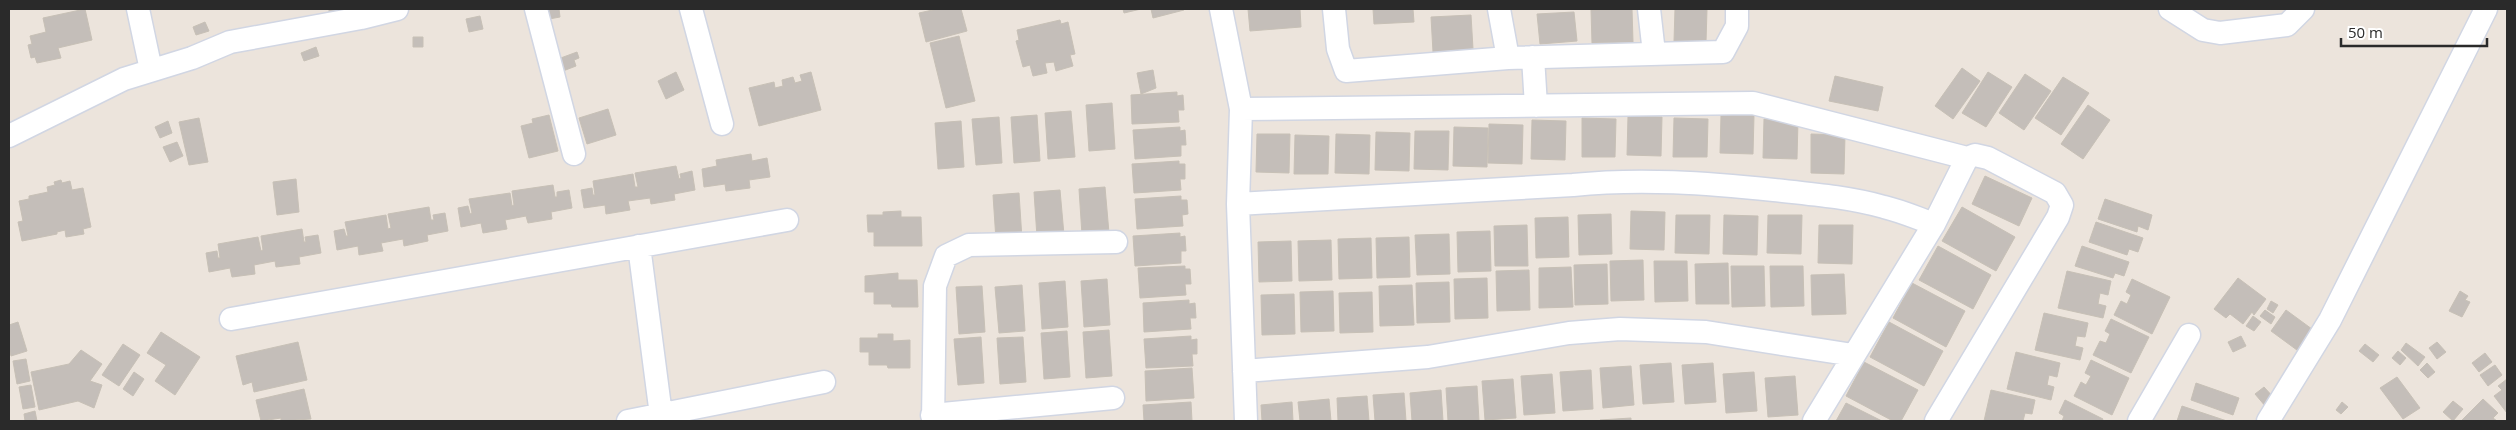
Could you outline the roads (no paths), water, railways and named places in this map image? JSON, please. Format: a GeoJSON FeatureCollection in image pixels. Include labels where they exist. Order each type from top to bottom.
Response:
{"type":"FeatureCollection","features":[{"type":"Feature","properties":{"kind":"street"},"geometry":{"type":"LineString","coordinates":[[138,9],[151,70]]}},
{"type":"Feature","properties":{"kind":"street"},"geometry":{"type":"LineString","coordinates":[[9,136],[124,79],[192,58],[230,42],[362,18],[397,9]]}},
{"type":"Feature","properties":{"kind":"street"},"geometry":{"type":"LineString","coordinates":[[536,9],[574,154]]}},
{"type":"Feature","properties":{"kind":"street"},"geometry":{"type":"LineString","coordinates":[[691,9],[722,124]]}},
{"type":"Feature","properties":{"kind":"street"},"geometry":{"type":"LineString","coordinates":[[1221,9],[1241,109],[1238,204],[1246,421]]}},
{"type":"Feature","properties":{"kind":"street"},"geometry":{"type":"LineString","coordinates":[[1334,9],[1338,49],[1346,71],[1508,58],[1723,52],[1737,26],[1737,9]]}},
{"type":"Feature","properties":{"kind":"street"},"geometry":{"type":"LineString","coordinates":[[1499,9],[1508,58]]}},
{"type":"Feature","properties":{"kind":"street"},"geometry":{"type":"LineString","coordinates":[[1649,9],[1654,53]]}},
{"type":"Feature","properties":{"kind":"street"},"geometry":{"type":"LineString","coordinates":[[2170,9],[2204,30],[2220,33],[2287,25],[2303,9]]}},
{"type":"Feature","properties":{"kind":"street"},"geometry":{"type":"LineString","coordinates":[[2268,421],[2330,320],[2405,175],[2486,9]]}},
{"type":"Feature","properties":{"kind":"street"},"geometry":{"type":"LineString","coordinates":[[1533,57],[1536,106]]}},
{"type":"Feature","properties":{"kind":"street"},"geometry":{"type":"LineString","coordinates":[[1241,109],[1753,102],[1966,158],[1981,156],[1988,158],[2055,193],[2062,204],[2058,217],[1936,421]]}},
{"type":"Feature","properties":{"kind":"street"},"geometry":{"type":"LineString","coordinates":[[1814,421],[1934,224],[1966,158]]}},
{"type":"Feature","properties":{"kind":"street"},"geometry":{"type":"LineString","coordinates":[[1238,204],[1573,186],[1616,181],[1659,182],[1832,196],[1884,207],[1934,224]]}},
{"type":"Feature","properties":{"kind":"street"},"geometry":{"type":"LineString","coordinates":[[231,319],[787,220]]}},
{"type":"Feature","properties":{"kind":"street"},"geometry":{"type":"LineString","coordinates":[[1113,398],[932,418],[935,286],[946,256],[969,244],[1116,242]]}},
{"type":"Feature","properties":{"kind":"street"},"geometry":{"type":"LineString","coordinates":[[638,246],[661,415]]}},
{"type":"Feature","properties":{"kind":"street"},"geometry":{"type":"LineString","coordinates":[[1244,371],[1428,357],[1569,333],[1620,329],[1706,332],[1853,355]]}},
{"type":"Feature","properties":{"kind":"street"},"geometry":{"type":"LineString","coordinates":[[2138,421],[2189,335]]}},
{"type":"Feature","properties":{"kind":"street"},"geometry":{"type":"LineString","coordinates":[[628,421],[824,382]]}}]}
